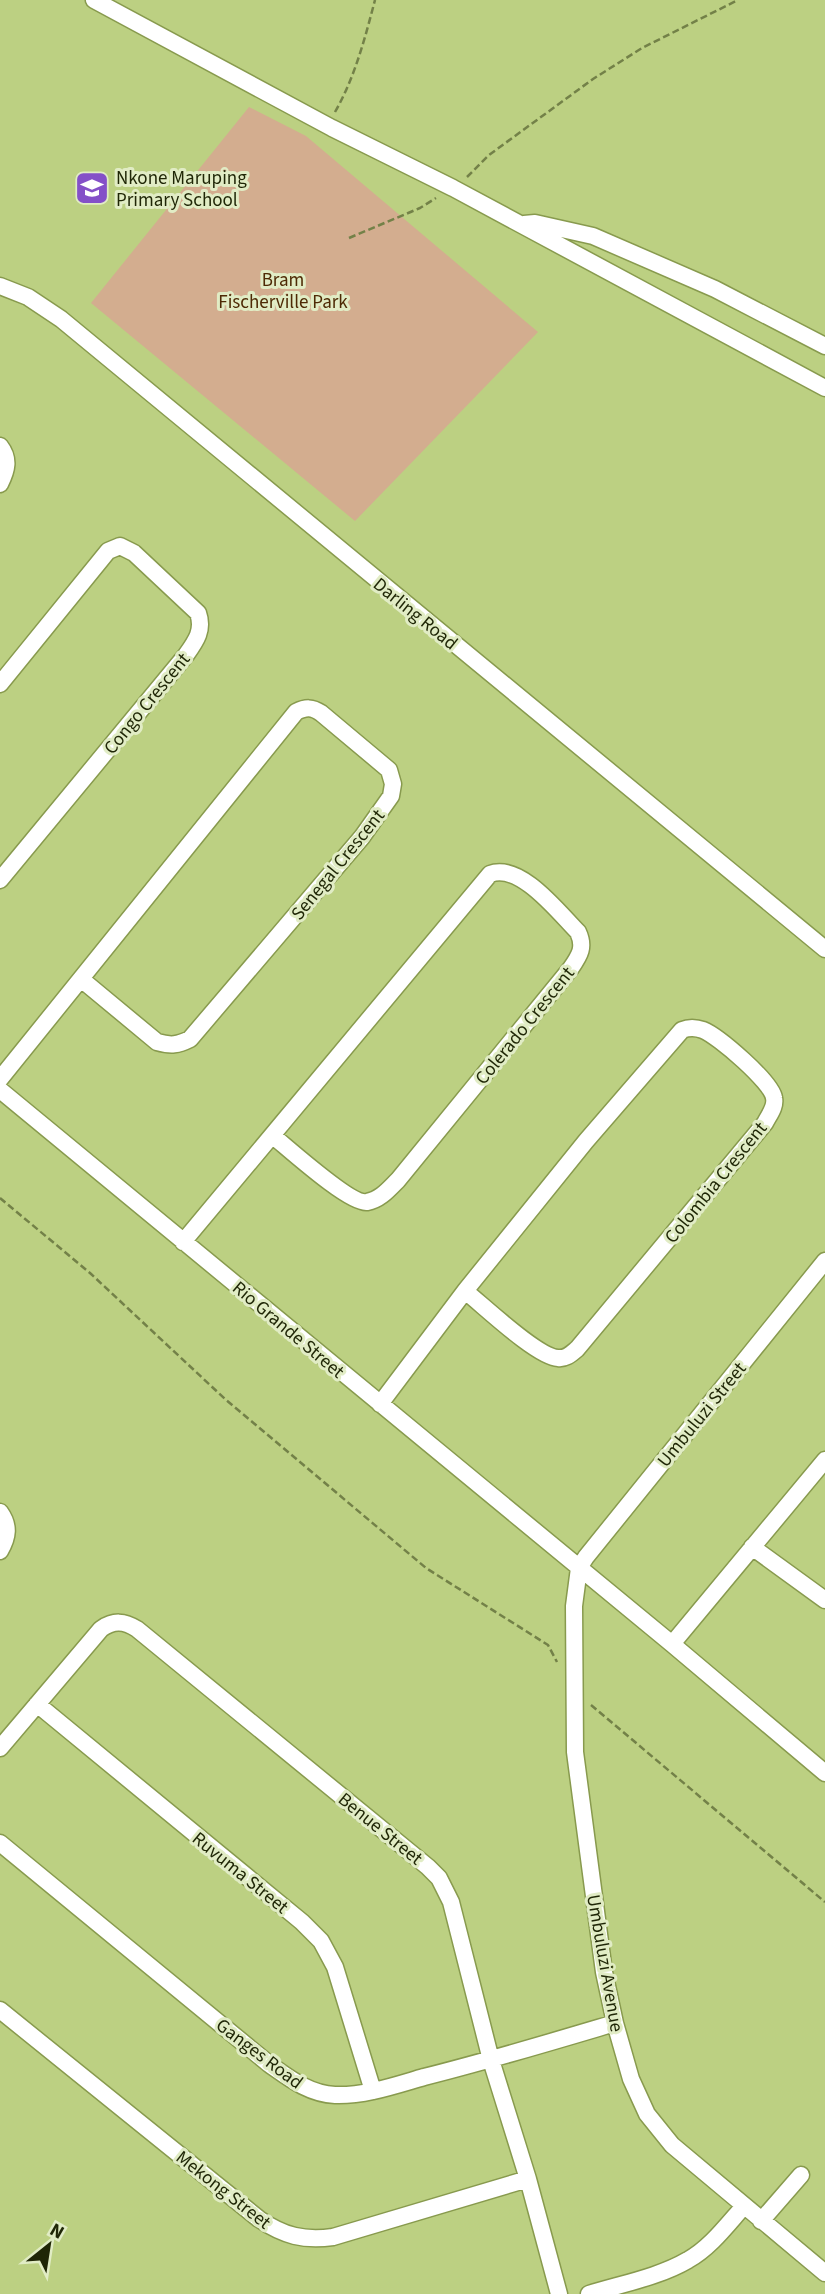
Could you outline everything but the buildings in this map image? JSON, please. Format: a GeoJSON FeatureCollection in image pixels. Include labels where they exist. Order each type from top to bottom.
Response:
{"type":"FeatureCollection","features":[{"type":"Feature","properties":{"kind":"street"},"geometry":{"type":"LineString","coordinates":[[94,0],[328,125],[453,188],[825,388]]}},
{"type":"Feature","properties":{"kind":"street"},"geometry":{"type":"LineString","coordinates":[[519,224],[535,223],[593,236],[715,289],[825,346]]}},
{"type":"Feature","properties":{"kind":"street","name":"Darling Road"},"geometry":{"type":"LineString","coordinates":[[0,286],[28,297],[61,319],[825,950]]}},
{"type":"Feature","properties":{"kind":"street"},"geometry":{"type":"LineString","coordinates":[[0,446],[6,453],[7,460],[6,471],[0,484]]}},
{"type":"Feature","properties":{"kind":"street","name":"Congo Crescent"},"geometry":{"type":"LineString","coordinates":[[0,684],[114,547],[120,546],[134,553],[198,612],[201,621],[198,638],[186,655],[0,880]]}},
{"type":"Feature","properties":{"kind":"street","name":"Senegal Crescent"},"geometry":{"type":"LineString","coordinates":[[0,1079],[296,712],[313,708],[389,770],[393,777],[391,796],[362,837],[190,1039],[169,1046],[157,1042],[81,979]]}},
{"type":"Feature","properties":{"kind":"street","name":"Colerado Crescent"},"geometry":{"type":"LineString","coordinates":[[183,1242],[490,874],[505,872],[528,883],[578,932],[582,950],[571,968],[398,1180],[378,1199],[366,1203],[350,1198],[273,1136]]}},
{"type":"Feature","properties":{"kind":"street","name":"Colombia Crescent"},"geometry":{"type":"LineString","coordinates":[[380,1404],[465,1290],[586,1141],[682,1030],[690,1027],[701,1029],[717,1037],[772,1091],[774,1104],[765,1123],[577,1349],[568,1356],[557,1359],[538,1351],[465,1290]]}},
{"type":"Feature","properties":{"kind":"street","name":"Rio Grande Street"},"geometry":{"type":"LineString","coordinates":[[0,1090],[825,1773]]}},
{"type":"Feature","properties":{"kind":"street","name":"Umbuluzi Street"},"geometry":{"type":"LineString","coordinates":[[579,1568],[596,1542],[825,1261]]}},
{"type":"Feature","properties":{"kind":"street"},"geometry":{"type":"LineString","coordinates":[[672,1644],[825,1460]]}},
{"type":"Feature","properties":{"kind":"street"},"geometry":{"type":"LineString","coordinates":[[0,1512],[8,1530],[0,1552]]}},
{"type":"Feature","properties":{"kind":"street"},"geometry":{"type":"LineString","coordinates":[[752,1547],[825,1600]]}},
{"type":"Feature","properties":{"kind":"street","name":"Umbuluzi Avenue"},"geometry":{"type":"LineString","coordinates":[[579,1568],[574,1606],[575,1752],[604,1972],[631,2079],[647,2114],[672,2145],[825,2273]]}},
{"type":"Feature","properties":{"kind":"street","name":"Benue Street"},"geometry":{"type":"LineString","coordinates":[[0,1748],[101,1629],[108,1624],[123,1622],[137,1629],[439,1878],[451,1902],[491,2060],[528,2179],[559,2294]]}},
{"type":"Feature","properties":{"kind":"street","name":"Ruvuma Street"},"geometry":{"type":"LineString","coordinates":[[37,1704],[302,1922],[321,1941],[335,1967],[373,2091]]}},
{"type":"Feature","properties":{"kind":"street","name":"Ganges Road"},"geometry":{"type":"LineString","coordinates":[[0,1843],[284,2075],[317,2092],[334,2095],[373,2091],[615,2023]]}},
{"type":"Feature","properties":{"kind":"street","name":"Mekong Street"},"geometry":{"type":"LineString","coordinates":[[0,2010],[260,2220],[290,2236],[315,2239],[333,2237],[528,2179]]}},
{"type":"Feature","properties":{"kind":"street"},"geometry":{"type":"LineString","coordinates":[[761,2221],[801,2175]]}},
{"type":"Feature","properties":{"kind":"street"},"geometry":{"type":"LineString","coordinates":[[589,2294],[667,2270],[689,2260],[704,2249],[744,2206]]}},
{"type":"Feature","properties":{"kind":"path"},"geometry":{"type":"LineString","coordinates":[[328,125],[351,78],[375,0]]}},
{"type":"Feature","properties":{"kind":"path"},"geometry":{"type":"LineString","coordinates":[[349,238],[420,208],[453,188],[489,155],[593,79],[642,48],[738,0]]}},
{"type":"Feature","properties":{"kind":"path"},"geometry":{"type":"LineString","coordinates":[[0,1198],[90,1273],[225,1399],[426,1568],[548,1645],[561,1668]]}},
{"type":"Feature","properties":{"kind":"path"},"geometry":{"type":"LineString","coordinates":[[574,1691],[825,1902]]}},
{"type":"Feature","properties":{"kind":"green space","name":"Bram Fischerville Park"},"geometry":{"type":"Polygon","coordinates":[[[249,107],[306,136],[538,332],[355,521],[91,303],[249,107]]]}},
{"type":"Feature","properties":{"kind":"place","name":"Nkone Maruping Primary School"},"geometry":{"type":"Point","coordinates":[92,188]}}]}
